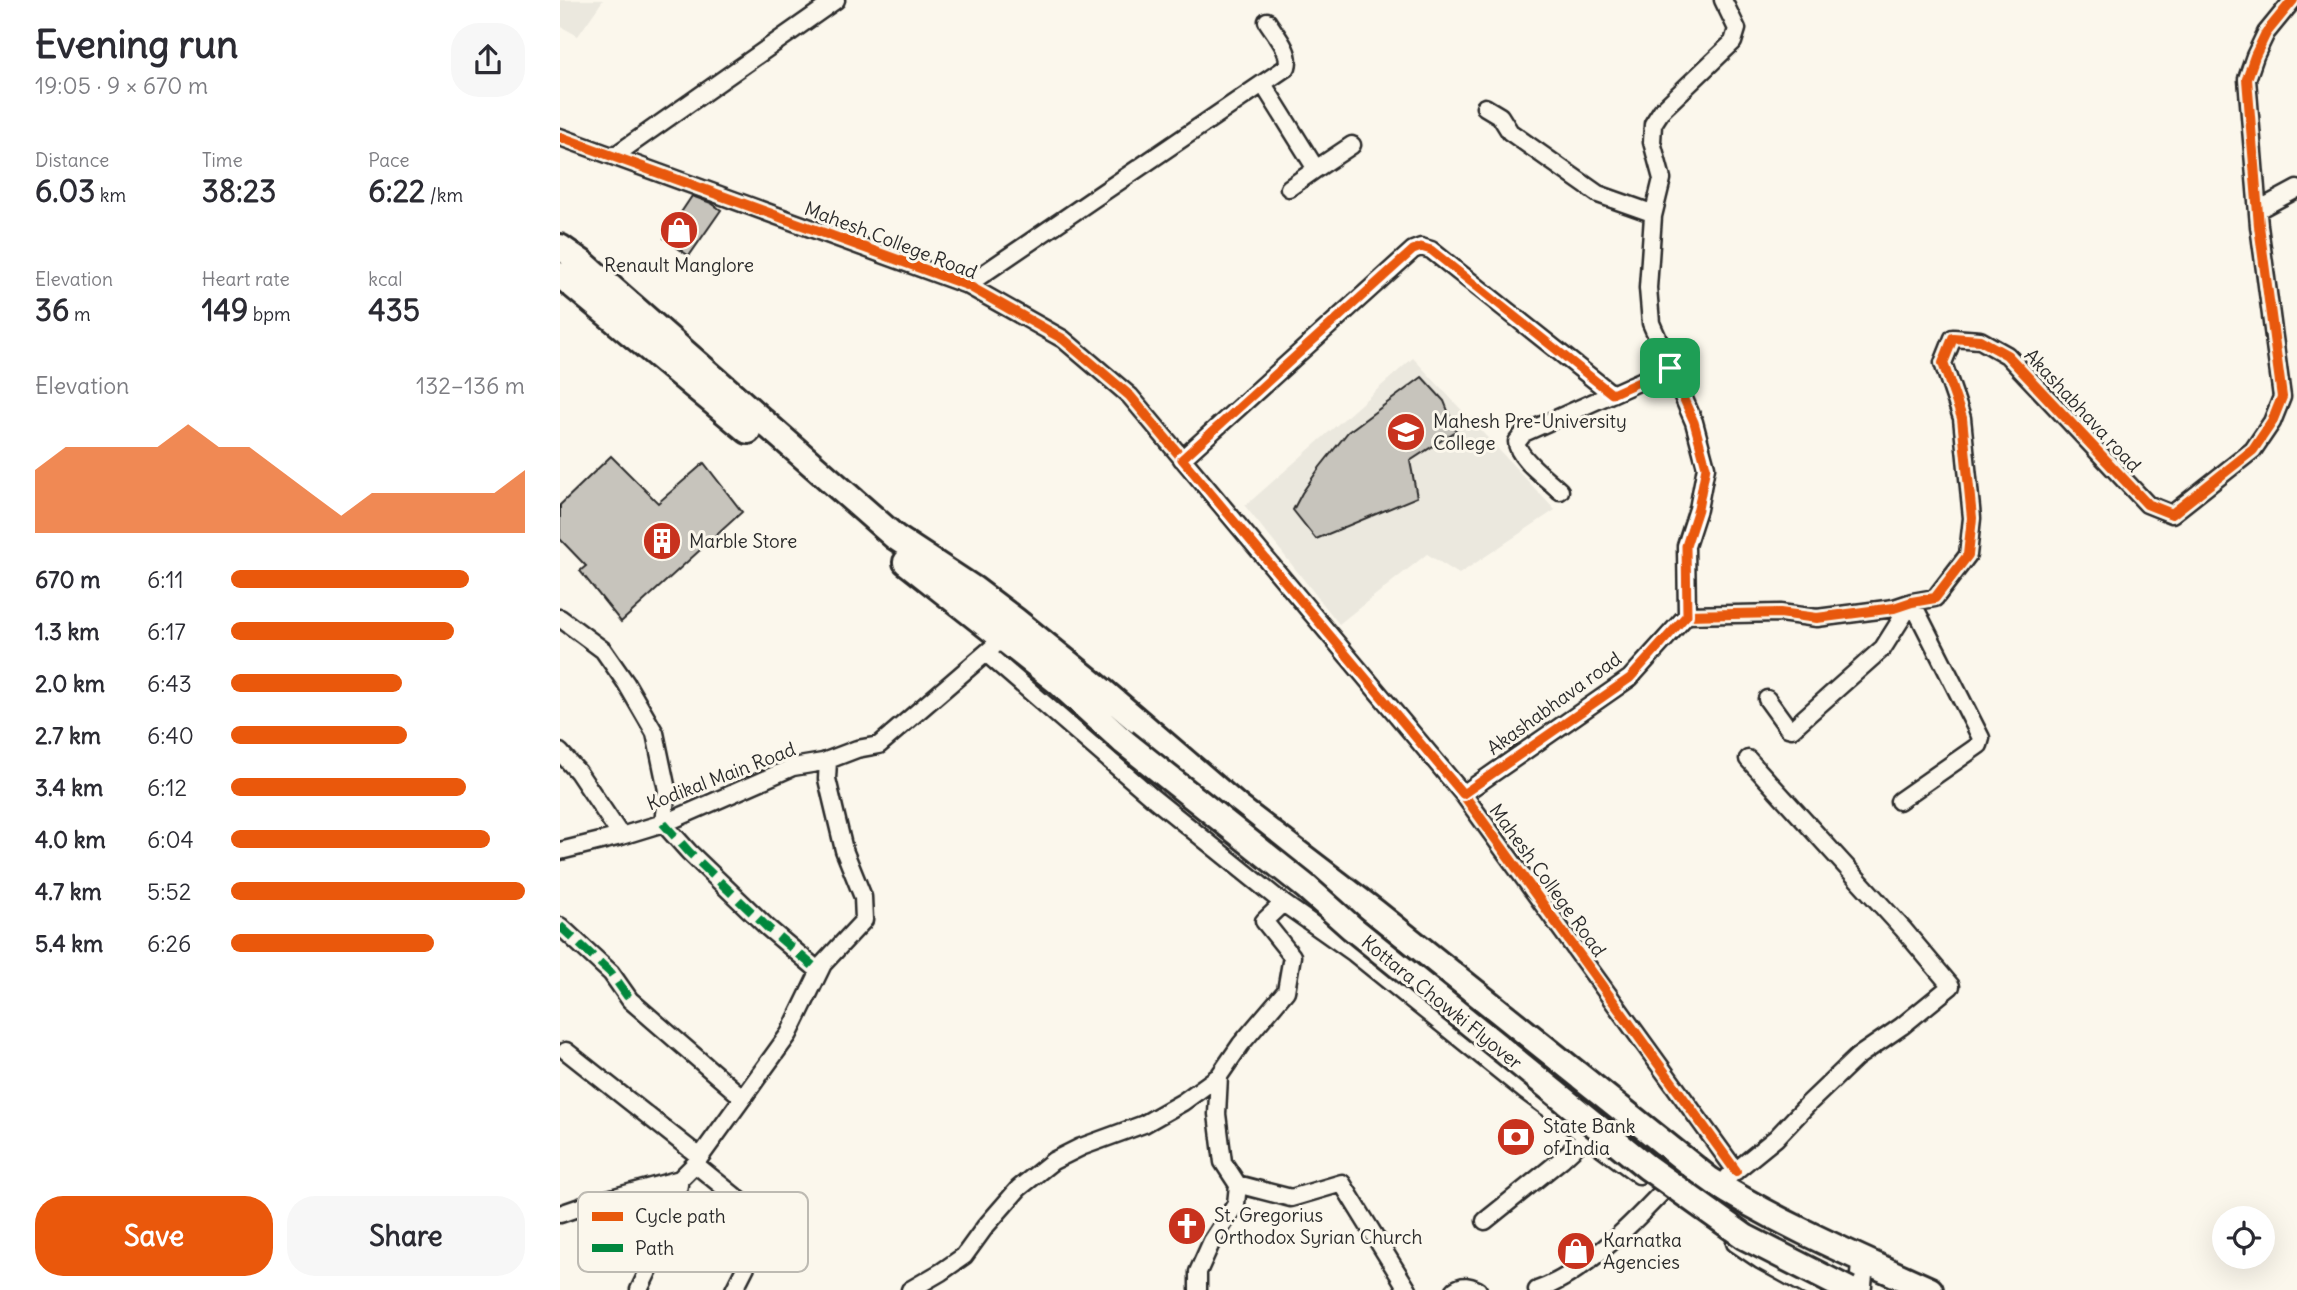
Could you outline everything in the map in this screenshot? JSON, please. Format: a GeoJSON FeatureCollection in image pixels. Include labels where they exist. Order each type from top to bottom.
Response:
{"type":"FeatureCollection","features":[{"type":"Feature","properties":{"kind":"highway"},"geometry":{"type":"LineString","coordinates":[[560,247],[583,263],[895,537],[974,589],[1002,637]]}},
{"type":"Feature","properties":{"kind":"highway"},"geometry":{"type":"LineString","coordinates":[[560,275],[874,537],[1002,637],[1104,692],[1239,808],[1375,912],[1569,1069],[1727,1178],[1742,1200],[1837,1249],[1930,1290]]}},
{"type":"Feature","properties":{"kind":"highway","name":"Kottara Chowki Flyover"},"geometry":{"type":"LineString","coordinates":[[1002,637],[1058,682],[1124,742],[1306,887],[1352,928],[1647,1167],[1745,1237],[1849,1290]]}},
{"type":"Feature","properties":{"kind":"main road"},"geometry":{"type":"LineString","coordinates":[[1827,1290],[1837,1249]]}},
{"type":"Feature","properties":{"kind":"main road"},"geometry":{"type":"LineString","coordinates":[[1860,1290],[1863,1260]]}},
{"type":"Feature","properties":{"kind":"street"},"geometry":{"type":"LineString","coordinates":[[614,156],[836,0]]}},
{"type":"Feature","properties":{"kind":"street"},"geometry":{"type":"LineString","coordinates":[[1687,615],[1686,546],[1698,509],[1706,467],[1694,422],[1651,323],[1648,288],[1653,216],[1662,178],[1653,142],[1653,124],[1662,110],[1733,42],[1737,29],[1723,0]]}},
{"type":"Feature","properties":{"kind":"street","name":"Akashabhava road"},"geometry":{"type":"LineString","coordinates":[[1463,794],[1630,678],[1687,615],[1780,613],[1817,618],[1894,608],[1935,598],[1968,555],[1972,518],[1962,418],[1943,363],[1953,338],[1980,340],[2007,355],[2147,504],[2172,514],[2253,450],[2272,422],[2282,397],[2258,210],[2247,79],[2266,33],[2293,0]]}},
{"type":"Feature","properties":{"kind":"street"},"geometry":{"type":"LineString","coordinates":[[967,285],[1287,66],[1287,54],[1267,21]]}},
{"type":"Feature","properties":{"kind":"street"},"geometry":{"type":"LineString","coordinates":[[1263,84],[1316,169]]}},
{"type":"Feature","properties":{"kind":"street"},"geometry":{"type":"LineString","coordinates":[[1485,107],[1500,116],[1510,132],[1598,194],[1649,212],[1653,216]]}},
{"type":"Feature","properties":{"kind":"street","name":"Mahesh College Road"},"geometry":{"type":"LineString","coordinates":[[560,137],[967,285],[1063,339],[1130,396],[1463,794],[1727,1178]]}},
{"type":"Feature","properties":{"kind":"street"},"geometry":{"type":"LineString","coordinates":[[1289,188],[1352,145]]}},
{"type":"Feature","properties":{"kind":"street"},"geometry":{"type":"LineString","coordinates":[[2258,210],[2297,189]]}},
{"type":"Feature","properties":{"kind":"street"},"geometry":{"type":"LineString","coordinates":[[1182,459],[1413,250],[1421,247],[1431,250],[1612,394]]}},
{"type":"Feature","properties":{"kind":"street"},"geometry":{"type":"LineString","coordinates":[[1560,491],[1522,456],[1517,448],[1517,442],[1524,433],[1670,368]]}},
{"type":"Feature","properties":{"kind":"street"},"geometry":{"type":"LineString","coordinates":[[2280,384],[2297,396]]}},
{"type":"Feature","properties":{"kind":"street"},"geometry":{"type":"LineString","coordinates":[[1767,699],[1788,728],[1793,729],[1883,648],[1912,602]]}},
{"type":"Feature","properties":{"kind":"street"},"geometry":{"type":"LineString","coordinates":[[1899,802],[1979,745],[1981,738],[1912,602]]}},
{"type":"Feature","properties":{"kind":"street"},"geometry":{"type":"LineString","coordinates":[[560,618],[603,650],[626,683],[654,733],[667,790],[663,823],[689,852],[768,928],[819,971]]}},
{"type":"Feature","properties":{"kind":"street"},"geometry":{"type":"LineString","coordinates":[[1002,637],[1153,798],[1283,903],[1354,953],[1525,1091],[1662,1192],[1760,1260],[1814,1290]]}},
{"type":"Feature","properties":{"kind":"street","name":"Kodikal Main Road"},"geometry":{"type":"LineString","coordinates":[[560,850],[663,823],[793,767],[879,745],[1002,637]]}},
{"type":"Feature","properties":{"kind":"street"},"geometry":{"type":"LineString","coordinates":[[560,752],[578,772],[621,836]]}},
{"type":"Feature","properties":{"kind":"street"},"geometry":{"type":"LineString","coordinates":[[1727,1178],[1776,1138],[1857,1057],[1902,1026],[1951,986],[1903,929],[1748,759]]}},
{"type":"Feature","properties":{"kind":"street"},"geometry":{"type":"LineString","coordinates":[[633,1192],[680,1179],[697,1161],[789,1034],[823,964],[864,920],[863,897],[844,850],[827,779],[828,760]]}},
{"type":"Feature","properties":{"kind":"street"},"geometry":{"type":"LineString","coordinates":[[910,1290],[964,1256],[1019,1188],[1053,1161],[1081,1147],[1144,1124],[1183,1102],[1219,1076],[1241,1044],[1286,991],[1292,956],[1264,921],[1283,903]]}},
{"type":"Feature","properties":{"kind":"street"},"geometry":{"type":"LineString","coordinates":[[560,926],[611,973],[630,1000],[743,1098]]}},
{"type":"Feature","properties":{"kind":"street"},"geometry":{"type":"LineString","coordinates":[[566,1051],[732,1192]]}},
{"type":"Feature","properties":{"kind":"street"},"geometry":{"type":"LineString","coordinates":[[1198,1290],[1198,1272],[1212,1241],[1236,1204],[1237,1184],[1223,1162],[1217,1114],[1219,1076]]}},
{"type":"Feature","properties":{"kind":"street"},"geometry":{"type":"LineString","coordinates":[[1485,1222],[1587,1136]]}},
{"type":"Feature","properties":{"kind":"street"},"geometry":{"type":"LineString","coordinates":[[678,1192],[680,1179]]}},
{"type":"Feature","properties":{"kind":"street"},"geometry":{"type":"LineString","coordinates":[[1237,1184],[1291,1198],[1342,1184],[1408,1290]]}},
{"type":"Feature","properties":{"kind":"street"},"geometry":{"type":"LineString","coordinates":[[1537,1290],[1553,1285],[1594,1255],[1631,1225],[1662,1192]]}},
{"type":"Feature","properties":{"kind":"street"},"geometry":{"type":"LineString","coordinates":[[560,1214],[578,1208]]}},
{"type":"Feature","properties":{"kind":"street"},"geometry":{"type":"LineString","coordinates":[[639,1290],[648,1272]]}},
{"type":"Feature","properties":{"kind":"street"},"geometry":{"type":"LineString","coordinates":[[734,1290],[743,1272]]}},
{"type":"Feature","properties":{"kind":"street"},"geometry":{"type":"LineString","coordinates":[[1455,1290],[1461,1286],[1478,1290]]}},
{"type":"Feature","properties":{"kind":"shaded area"},"geometry":{"type":"Polygon","coordinates":[[[560,0],[603,0],[578,36],[560,26],[560,0]]]}},
{"type":"Feature","properties":{"kind":"shaded area","name":"Mahesh Pre-University College"},"geometry":{"type":"Polygon","coordinates":[[[1413,358],[1555,510],[1459,574],[1427,554],[1339,624],[1245,506],[1413,358]]]}},
{"type":"Feature","properties":{"kind":"building"},"geometry":{"type":"Polygon","coordinates":[[[692,196],[721,210],[689,256],[664,238],[692,196]]]}},
{"type":"Feature","properties":{"kind":"building"},"geometry":{"type":"Polygon","coordinates":[[[1422,377],[1444,401],[1456,431],[1410,461],[1417,497],[1316,539],[1293,510],[1302,493],[1348,432],[1422,377]]]}},
{"type":"Feature","properties":{"kind":"building","name":"Marble Store"},"geometry":{"type":"Polygon","coordinates":[[[611,456],[658,503],[704,463],[742,512],[621,622],[580,571],[586,566],[560,539],[560,505],[611,456]]]}},
{"type":"Feature","properties":{"kind":"marked path"},"geometry":{"type":"LineString","coordinates":[[663,823],[689,852],[768,928],[819,971]]}},
{"type":"Feature","properties":{"kind":"marked path"},"geometry":{"type":"LineString","coordinates":[[560,926],[611,973],[630,1000]]}},
{"type":"Feature","properties":{"kind":"cycle path"},"geometry":{"type":"LineString","coordinates":[[1463,794],[1630,678],[1687,615],[1780,613],[1817,618],[1894,608],[1935,598],[1968,555],[1972,518],[1962,418],[1943,363],[1953,338],[1980,340],[2007,355],[2147,504],[2172,514],[2253,450],[2272,422],[2282,397],[2259,226],[2247,79],[2266,33],[2293,0]]}},
{"type":"Feature","properties":{"kind":"cycle path"},"geometry":{"type":"LineString","coordinates":[[560,137],[967,285],[1063,339],[1130,396],[1463,794],[1736,1171]]}},
{"type":"Feature","properties":{"kind":"place","name":"Renault Manglore"},"geometry":{"type":"Point","coordinates":[679,230]}},
{"type":"Feature","properties":{"kind":"place","name":"Mahesh Pre-University College"},"geometry":{"type":"Point","coordinates":[1406,432]}},
{"type":"Feature","properties":{"kind":"place","name":"Marble Store"},"geometry":{"type":"Point","coordinates":[662,541]}},
{"type":"Feature","properties":{"kind":"place","name":"State Bank of India"},"geometry":{"type":"Point","coordinates":[1516,1137]}},
{"type":"Feature","properties":{"kind":"place","name":"St. Gregorius Orthodox Syrian Church"},"geometry":{"type":"Point","coordinates":[1187,1226]}},
{"type":"Feature","properties":{"kind":"place","name":"Karnatka Agencies"},"geometry":{"type":"Point","coordinates":[1576,1251]}},
{"type":"Feature","properties":{"kind":"route"},"geometry":{"type":"LineString","coordinates":[[1421,247],[1431,250],[1612,394],[1670,368],[1694,422],[1706,467],[1698,509],[1686,546],[1687,615],[1630,678],[1463,794],[1182,459],[1413,250],[1421,247]]}}]}
